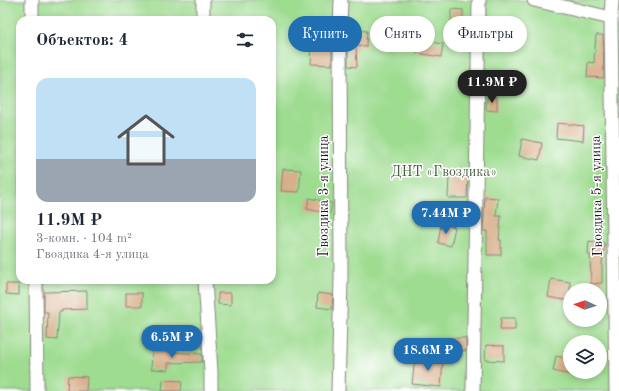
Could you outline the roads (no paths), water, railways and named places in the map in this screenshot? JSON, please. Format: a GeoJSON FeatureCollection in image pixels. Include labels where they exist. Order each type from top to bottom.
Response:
{"type":"FeatureCollection","features":[{"type":"Feature","properties":{"kind":"street"},"geometry":{"type":"LineString","coordinates":[[32,0],[32,16]]}},
{"type":"Feature","properties":{"kind":"street"},"geometry":{"type":"LineString","coordinates":[[203,0],[203,16]]}},
{"type":"Feature","properties":{"kind":"street","name":"Гвоздика 3-я улица"},"geometry":{"type":"LineString","coordinates":[[338,391],[341,279],[341,0]]}},
{"type":"Feature","properties":{"kind":"street"},"geometry":{"type":"LineString","coordinates":[[473,391],[479,0]]}},
{"type":"Feature","properties":{"kind":"street"},"geometry":{"type":"LineString","coordinates":[[534,0],[611,18]]}},
{"type":"Feature","properties":{"kind":"street","name":"Гвоздика 5-я улица"},"geometry":{"type":"LineString","coordinates":[[612,0],[616,391]]}},
{"type":"Feature","properties":{"kind":"street"},"geometry":{"type":"LineString","coordinates":[[36,284],[37,391]]}},
{"type":"Feature","properties":{"kind":"street"},"geometry":{"type":"LineString","coordinates":[[205,284],[211,391]]}},
{"type":"Feature","properties":{"kind":"park label","name":"ДНТ «Гвоздика»"},"geometry":{"type":"Point","coordinates":[444,172]}}]}
